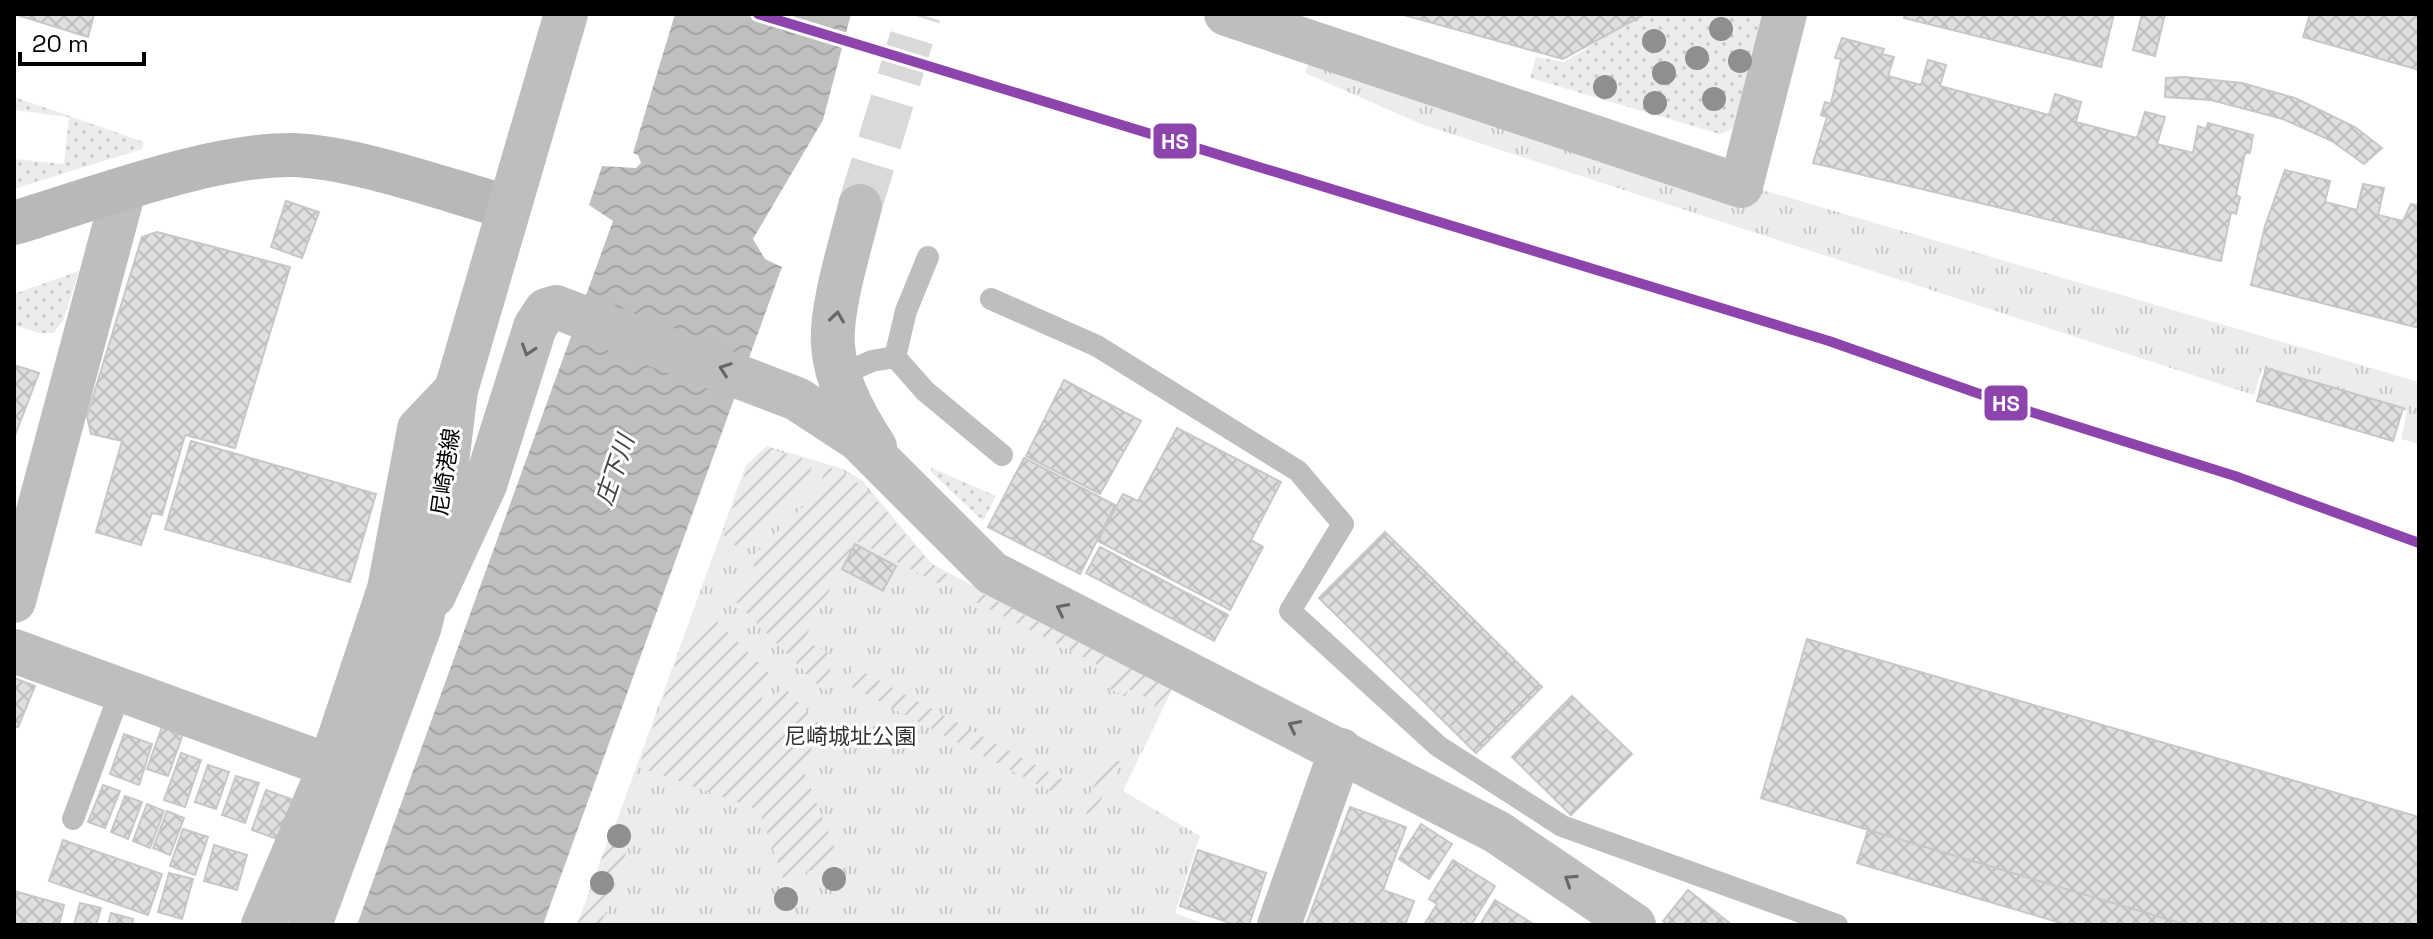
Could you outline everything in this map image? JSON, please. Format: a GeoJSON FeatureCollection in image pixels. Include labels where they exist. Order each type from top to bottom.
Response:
{"type":"FeatureCollection","features":[{"type":"Feature","properties":{"kind":"street","name":"尼崎港線"},"geometry":{"type":"LineString","coordinates":[[310,925],[420,626],[434,567],[456,390],[507,207],[566,14]]}},
{"type":"Feature","properties":{"kind":"street"},"geometry":{"type":"LineString","coordinates":[[1226,14],[1741,186],[1785,14]]}},
{"type":"Feature","properties":{"kind":"street"},"geometry":{"type":"LineString","coordinates":[[14,223],[231,161],[294,155],[333,160],[507,207]]}},
{"type":"Feature","properties":{"kind":"street"},"geometry":{"type":"LineString","coordinates":[[14,601],[124,190]]}},
{"type":"Feature","properties":{"kind":"street"},"geometry":{"type":"LineString","coordinates":[[860,206],[841,287],[833,344],[840,375],[873,444],[904,488]]}},
{"type":"Feature","properties":{"kind":"street"},"geometry":{"type":"LineString","coordinates":[[420,626],[485,485],[540,316],[552,307],[797,399],[858,439],[992,573],[1497,832],[1634,925]]}},
{"type":"Feature","properties":{"kind":"street"},"geometry":{"type":"LineString","coordinates":[[263,925],[330,766],[389,589],[419,429],[456,390]]}},
{"type":"Feature","properties":{"kind":"street"},"geometry":{"type":"LineString","coordinates":[[14,651],[330,766]]}},
{"type":"Feature","properties":{"kind":"street"},"geometry":{"type":"LineString","coordinates":[[1279,925],[1341,750]]}},
{"type":"Feature","properties":{"kind":"lane"},"geometry":{"type":"LineString","coordinates":[[895,357],[906,311],[928,257]]}},
{"type":"Feature","properties":{"kind":"lane"},"geometry":{"type":"LineString","coordinates":[[991,299],[1097,346],[1298,471],[1343,524],[1290,611],[1438,746],[1562,826],[1837,925]]}},
{"type":"Feature","properties":{"kind":"lane"},"geometry":{"type":"LineString","coordinates":[[840,375],[872,361],[895,357]]}},
{"type":"Feature","properties":{"kind":"lane"},"geometry":{"type":"LineString","coordinates":[[895,357],[925,391],[1002,455]]}},
{"type":"Feature","properties":{"kind":"lane"},"geometry":{"type":"LineString","coordinates":[[73,819],[121,690]]}},
{"type":"Feature","properties":{"kind":"green space"},"geometry":{"type":"Polygon","coordinates":[[[1643,14],[1770,14],[1745,124],[1720,134],[1530,78],[1536,57],[1564,62],[1643,14]]]}},
{"type":"Feature","properties":{"kind":"green space"},"geometry":{"type":"Polygon","coordinates":[[[1311,58],[2419,382],[2419,444],[2401,439],[2407,411],[2262,369],[2254,395],[1421,124],[1305,73],[1311,58]]]}},
{"type":"Feature","properties":{"kind":"green space"},"geometry":{"type":"Polygon","coordinates":[[[14,97],[144,142],[142,149],[14,189],[14,159],[64,164],[69,117],[14,110],[14,97]]]}},
{"type":"Feature","properties":{"kind":"green space"},"geometry":{"type":"Polygon","coordinates":[[[79,271],[63,321],[53,333],[38,333],[14,325],[14,294],[79,271]]]}},
{"type":"Feature","properties":{"kind":"green space","name":"尼崎城址公園"},"geometry":{"type":"Polygon","coordinates":[[[767,446],[843,469],[862,480],[932,564],[1172,690],[1123,791],[1200,836],[1175,913],[1207,925],[579,925],[746,465],[767,446]]]}},
{"type":"Feature","properties":{"kind":"green space"},"geometry":{"type":"Polygon","coordinates":[[[767,448],[813,462],[808,479],[739,549],[723,534],[748,466],[767,448]]]}},
{"type":"Feature","properties":{"kind":"green space"},"geometry":{"type":"Polygon","coordinates":[[[826,466],[862,487],[917,549],[949,576],[943,586],[855,540],[804,640],[837,658],[830,668],[831,689],[823,690],[729,595],[757,570],[749,560],[818,492],[826,466]]]}},
{"type":"Feature","properties":{"kind":"green space"},"geometry":{"type":"Polygon","coordinates":[[[932,468],[996,496],[983,521],[930,471],[932,468]]]}},
{"type":"Feature","properties":{"kind":"green space"},"geometry":{"type":"Polygon","coordinates":[[[977,591],[1107,657],[1102,667],[972,600],[977,591]]]}},
{"type":"Feature","properties":{"kind":"green space"},"geometry":{"type":"Polygon","coordinates":[[[712,617],[770,674],[753,689],[766,703],[784,687],[825,730],[812,730],[811,760],[801,764],[839,859],[784,881],[759,810],[639,767],[683,642],[712,617]]]}},
{"type":"Feature","properties":{"kind":"green space"},"geometry":{"type":"Polygon","coordinates":[[[1122,664],[1171,689],[1151,727],[1145,724],[1156,703],[1129,689],[1125,697],[1109,688],[1122,664]]]}},
{"type":"Feature","properties":{"kind":"green space"},"geometry":{"type":"Polygon","coordinates":[[[854,667],[1067,782],[1060,796],[850,686],[849,675],[854,667]]]}},
{"type":"Feature","properties":{"kind":"green space"},"geometry":{"type":"Polygon","coordinates":[[[1109,756],[1121,762],[1092,816],[1081,811],[1109,756]]]}},
{"type":"Feature","properties":{"kind":"green space"},"geometry":{"type":"Polygon","coordinates":[[[610,835],[630,842],[601,925],[577,925],[610,835]]]}},
{"type":"Feature","properties":{"kind":"water","name":"庄下川"},"geometry":{"type":"Polygon","coordinates":[[[675,14],[851,14],[823,120],[753,239],[765,259],[782,267],[543,925],[357,925],[613,221],[589,205],[602,166],[636,168],[641,163],[638,155],[633,153],[675,14]]]}},
{"type":"Feature","properties":{"kind":"building"},"geometry":{"type":"Polygon","coordinates":[[[14,14],[94,14],[88,37],[14,14]]]}},
{"type":"Feature","properties":{"kind":"building"},"geometry":{"type":"Polygon","coordinates":[[[1400,14],[1645,14],[1563,59],[1400,14]]]}},
{"type":"Feature","properties":{"kind":"building"},"geometry":{"type":"Polygon","coordinates":[[[1905,14],[2114,14],[2101,67],[1904,18],[1905,14]]]}},
{"type":"Feature","properties":{"kind":"building"},"geometry":{"type":"Polygon","coordinates":[[[2142,14],[2165,14],[2155,56],[2133,50],[2142,14]]]}},
{"type":"Feature","properties":{"kind":"building"},"geometry":{"type":"Polygon","coordinates":[[[2310,14],[2419,14],[2419,70],[2303,37],[2310,14]]]}},
{"type":"Feature","properties":{"kind":"building"},"geometry":{"type":"Polygon","coordinates":[[[1842,38],[1884,49],[1882,54],[1894,57],[1888,76],[1921,85],[1928,60],[1946,65],[1940,86],[2049,115],[2055,94],[2081,102],[2076,122],[2137,138],[2145,112],[2165,117],[2157,144],[2193,153],[2198,126],[2206,129],[2208,123],[2253,135],[2250,153],[2245,153],[2236,195],[2240,197],[2236,214],[2231,212],[2221,261],[1813,163],[1827,117],[1821,115],[1825,102],[1831,104],[1841,59],[1835,58],[1842,38]]]}},
{"type":"Feature","properties":{"kind":"building"},"geometry":{"type":"Polygon","coordinates":[[[2166,78],[2242,83],[2295,98],[2355,127],[2382,148],[2364,164],[2332,141],[2283,119],[2211,100],[2165,97],[2166,78]]]}},
{"type":"Feature","properties":{"kind":"building"},"geometry":{"type":"Polygon","coordinates":[[[2285,170],[2330,181],[2325,202],[2357,210],[2363,184],[2384,188],[2378,215],[2403,221],[2411,204],[2419,206],[2419,328],[2251,285],[2265,226],[2285,170]]]}},
{"type":"Feature","properties":{"kind":"building"},"geometry":{"type":"Polygon","coordinates":[[[286,201],[319,212],[302,258],[271,247],[286,201]]]}},
{"type":"Feature","properties":{"kind":"building"},"geometry":{"type":"Polygon","coordinates":[[[157,232],[290,267],[235,448],[185,435],[162,515],[152,513],[141,545],[96,532],[122,441],[91,434],[87,416],[142,237],[157,232]]]}},
{"type":"Feature","properties":{"kind":"building"},"geometry":{"type":"Polygon","coordinates":[[[14,365],[39,373],[14,438],[14,365]]]}},
{"type":"Feature","properties":{"kind":"building"},"geometry":{"type":"Polygon","coordinates":[[[2266,368],[2403,408],[2393,441],[2257,401],[2266,368]]]}},
{"type":"Feature","properties":{"kind":"building"},"geometry":{"type":"Polygon","coordinates":[[[1064,380],[1141,421],[1100,494],[1026,456],[1064,380]]]}},
{"type":"Feature","properties":{"kind":"building"},"geometry":{"type":"Polygon","coordinates":[[[1177,428],[1281,482],[1251,540],[1263,547],[1230,610],[1098,541],[1123,494],[1138,501],[1177,428]]]}},
{"type":"Feature","properties":{"kind":"building"},"geometry":{"type":"Polygon","coordinates":[[[191,441],[376,494],[350,582],[165,529],[191,441]]]}},
{"type":"Feature","properties":{"kind":"building"},"geometry":{"type":"Polygon","coordinates":[[[1024,458],[1115,505],[1080,574],[988,527],[1024,458]]]}},
{"type":"Feature","properties":{"kind":"building"},"geometry":{"type":"Polygon","coordinates":[[[1385,532],[1542,687],[1476,753],[1319,598],[1385,532]]]}},
{"type":"Feature","properties":{"kind":"building"},"geometry":{"type":"Polygon","coordinates":[[[855,544],[896,566],[883,591],[842,569],[855,544]]]}},
{"type":"Feature","properties":{"kind":"building"},"geometry":{"type":"Polygon","coordinates":[[[1100,547],[1228,615],[1214,641],[1086,573],[1100,547]]]}},
{"type":"Feature","properties":{"kind":"building"},"geometry":{"type":"Polygon","coordinates":[[[1807,639],[2419,817],[2419,925],[2187,925],[1761,798],[1807,639]]]}},
{"type":"Feature","properties":{"kind":"building"},"geometry":{"type":"Polygon","coordinates":[[[14,678],[35,686],[18,727],[14,726],[14,678]]]}},
{"type":"Feature","properties":{"kind":"building"},"geometry":{"type":"Polygon","coordinates":[[[1572,696],[1632,754],[1571,815],[1512,757],[1572,696]]]}},
{"type":"Feature","properties":{"kind":"building"},"geometry":{"type":"Polygon","coordinates":[[[162,727],[183,734],[168,776],[147,769],[162,727]]]}},
{"type":"Feature","properties":{"kind":"building"},"geometry":{"type":"Polygon","coordinates":[[[124,734],[152,744],[139,785],[110,774],[124,734]]]}},
{"type":"Feature","properties":{"kind":"building"},"geometry":{"type":"Polygon","coordinates":[[[181,753],[201,760],[185,807],[164,800],[181,753]]]}},
{"type":"Feature","properties":{"kind":"building"},"geometry":{"type":"Polygon","coordinates":[[[208,765],[229,772],[216,809],[195,802],[208,765]]]}},
{"type":"Feature","properties":{"kind":"building"},"geometry":{"type":"Polygon","coordinates":[[[236,776],[259,783],[245,823],[222,815],[236,776]]]}},
{"type":"Feature","properties":{"kind":"building"},"geometry":{"type":"Polygon","coordinates":[[[103,785],[120,791],[105,828],[88,822],[103,785]]]}},
{"type":"Feature","properties":{"kind":"building"},"geometry":{"type":"Polygon","coordinates":[[[266,790],[294,800],[280,840],[252,830],[266,790]]]}},
{"type":"Feature","properties":{"kind":"building"},"geometry":{"type":"Polygon","coordinates":[[[125,796],[142,802],[128,839],[111,832],[125,796]]]}},
{"type":"Feature","properties":{"kind":"building"},"geometry":{"type":"Polygon","coordinates":[[[147,804],[164,811],[150,848],[133,841],[147,804]]]}},
{"type":"Feature","properties":{"kind":"building"},"geometry":{"type":"Polygon","coordinates":[[[1350,807],[1406,827],[1383,890],[1414,901],[1405,925],[1306,925],[1350,807]]]}},
{"type":"Feature","properties":{"kind":"building"},"geometry":{"type":"Polygon","coordinates":[[[167,811],[184,818],[170,855],[153,848],[167,811]]]}},
{"type":"Feature","properties":{"kind":"building"},"geometry":{"type":"Polygon","coordinates":[[[1421,824],[1452,844],[1429,879],[1399,859],[1421,824]]]}},
{"type":"Feature","properties":{"kind":"building"},"geometry":{"type":"Polygon","coordinates":[[[183,829],[208,837],[195,875],[170,866],[183,829]]]}},
{"type":"Feature","properties":{"kind":"building"},"geometry":{"type":"Polygon","coordinates":[[[1868,830],[2187,925],[2068,925],[1857,863],[1868,830]]]}},
{"type":"Feature","properties":{"kind":"building"},"geometry":{"type":"Polygon","coordinates":[[[63,840],[162,874],[148,915],[49,881],[63,840]]]}},
{"type":"Feature","properties":{"kind":"building"},"geometry":{"type":"Polygon","coordinates":[[[214,845],[247,855],[237,890],[204,881],[214,845]]]}},
{"type":"Feature","properties":{"kind":"building"},"geometry":{"type":"Polygon","coordinates":[[[1198,850],[1266,873],[1249,925],[1236,925],[1180,906],[1198,850]]]}},
{"type":"Feature","properties":{"kind":"building"},"geometry":{"type":"Polygon","coordinates":[[[1453,860],[1495,886],[1471,925],[1463,920],[1460,925],[1424,925],[1437,904],[1429,899],[1453,860]]]}},
{"type":"Feature","properties":{"kind":"building"},"geometry":{"type":"Polygon","coordinates":[[[169,873],[193,879],[182,919],[158,912],[169,873]]]}},
{"type":"Feature","properties":{"kind":"building"},"geometry":{"type":"Polygon","coordinates":[[[1688,890],[1732,925],[1668,925],[1663,921],[1688,890]]]}},
{"type":"Feature","properties":{"kind":"building"},"geometry":{"type":"Polygon","coordinates":[[[14,891],[64,905],[59,925],[14,925],[14,891]]]}},
{"type":"Feature","properties":{"kind":"building"},"geometry":{"type":"Polygon","coordinates":[[[1495,900],[1535,925],[1480,925],[1495,900]]]}},
{"type":"Feature","properties":{"kind":"building"},"geometry":{"type":"Polygon","coordinates":[[[80,903],[101,908],[96,925],[74,925],[80,903]]]}},
{"type":"Feature","properties":{"kind":"building"},"geometry":{"type":"Polygon","coordinates":[[[111,913],[133,919],[132,925],[108,925],[111,913]]]}},
{"type":"Feature","properties":{"kind":"tunnel"},"geometry":{"type":"LineString","coordinates":[[860,206],[919,14]]}},
{"type":"Feature","properties":{"kind":"transit line","name":"HS"},"geometry":{"type":"LineString","coordinates":[[758,14],[1829,341],[2031,412],[2235,476],[2419,543]]}}]}
